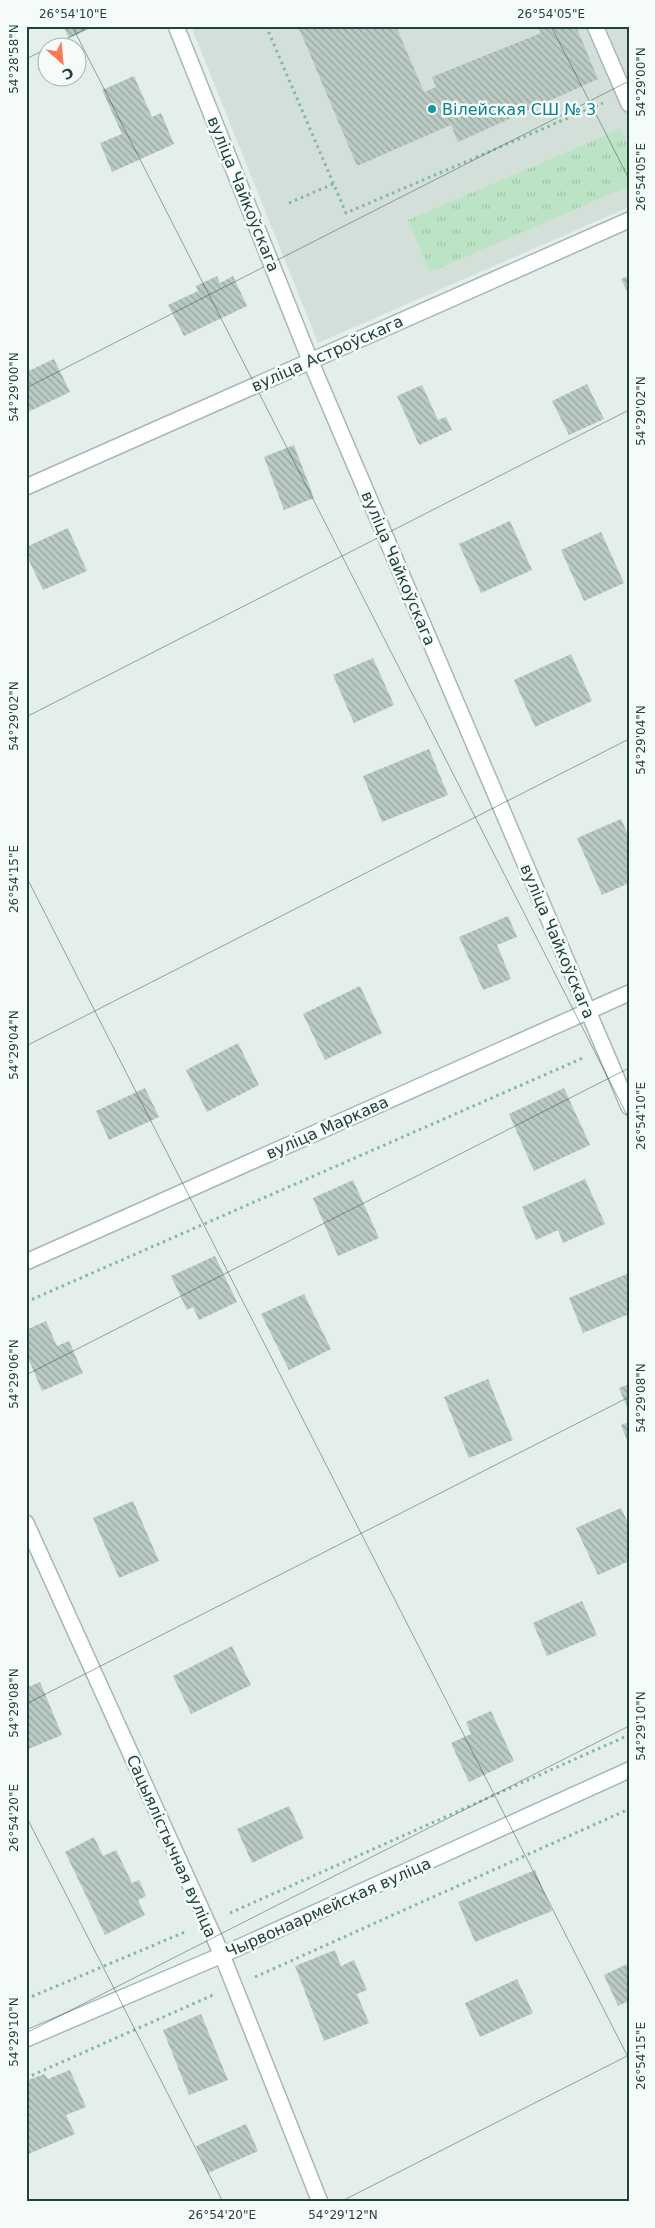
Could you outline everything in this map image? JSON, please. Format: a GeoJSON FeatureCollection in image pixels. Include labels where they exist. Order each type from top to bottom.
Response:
{"type":"FeatureCollection","features":[{"type":"Feature","properties":{"kind":"street","name":"вуліца Чайкоўскага"},"geometry":{"type":"LineString","coordinates":[[176,26],[310,360],[629,1107]]}},
{"type":"Feature","properties":{"kind":"street"},"geometry":{"type":"LineString","coordinates":[[595,26],[626,99]]}},
{"type":"Feature","properties":{"kind":"street","name":"вуліца Астроўскага"},"geometry":{"type":"LineString","coordinates":[[26,487],[629,220]]}},
{"type":"Feature","properties":{"kind":"street","name":"вуліца Маркава"},"geometry":{"type":"LineString","coordinates":[[26,1262],[629,993]]}},
{"type":"Feature","properties":{"kind":"street","name":"Сацыялістычная вуліца"},"geometry":{"type":"LineString","coordinates":[[26,1523],[222,1955],[320,2202]]}},
{"type":"Feature","properties":{"kind":"street","name":"Чырвонаармейская вуліца"},"geometry":{"type":"LineString","coordinates":[[26,2039],[222,1955],[629,1770]]}},
{"type":"Feature","properties":{"kind":"path"},"geometry":{"type":"LineString","coordinates":[[266,26],[346,213],[626,99]]}},
{"type":"Feature","properties":{"kind":"path"},"geometry":{"type":"LineString","coordinates":[[290,203],[333,184]]}},
{"type":"Feature","properties":{"kind":"path"},"geometry":{"type":"LineString","coordinates":[[26,1302],[604,1048]]}},
{"type":"Feature","properties":{"kind":"path"},"geometry":{"type":"LineString","coordinates":[[239,1908],[629,1735]]}},
{"type":"Feature","properties":{"kind":"path"},"geometry":{"type":"LineString","coordinates":[[267,1972],[629,1809]]}},
{"type":"Feature","properties":{"kind":"path"},"geometry":{"type":"LineString","coordinates":[[26,1999],[184,1932]]}},
{"type":"Feature","properties":{"kind":"path"},"geometry":{"type":"LineString","coordinates":[[26,2078],[207,1998]]}},
{"type":"Feature","properties":{"kind":"shaded area"},"geometry":{"type":"Polygon","coordinates":[[[191,26],[629,26],[629,207],[318,343],[191,26]]]}},
{"type":"Feature","properties":{"kind":"green space"},"geometry":{"type":"Polygon","coordinates":[[[621,129],[629,146],[629,186],[430,272],[408,220],[621,129]]]}},
{"type":"Feature","properties":{"kind":"building"},"geometry":{"type":"Polygon","coordinates":[[[63,26],[96,26],[69,38],[63,26]]]}},
{"type":"Feature","properties":{"kind":"building","name":"Вілейская СШ № 3"},"geometry":{"type":"Polygon","coordinates":[[[298,26],[396,26],[424,92],[436,87],[432,77],[541,33],[538,26],[576,26],[598,79],[458,142],[451,125],[357,166],[298,26]]]}},
{"type":"Feature","properties":{"kind":"building"},"geometry":{"type":"Polygon","coordinates":[[[134,76],[152,117],[161,113],[174,144],[112,172],[100,143],[122,134],[102,90],[134,76]]]}},
{"type":"Feature","properties":{"kind":"building"},"geometry":{"type":"Polygon","coordinates":[[[217,276],[220,283],[233,276],[247,306],[184,336],[168,305],[198,291],[196,286],[217,276]]]}},
{"type":"Feature","properties":{"kind":"building"},"geometry":{"type":"Polygon","coordinates":[[[629,276],[629,295],[621,279],[629,276]]]}},
{"type":"Feature","properties":{"kind":"building"},"geometry":{"type":"Polygon","coordinates":[[[54,359],[70,392],[26,413],[26,372],[54,359]]]}},
{"type":"Feature","properties":{"kind":"building"},"geometry":{"type":"Polygon","coordinates":[[[587,384],[604,419],[569,435],[552,401],[587,384]]]}},
{"type":"Feature","properties":{"kind":"building"},"geometry":{"type":"Polygon","coordinates":[[[422,385],[438,420],[446,417],[452,430],[419,445],[397,396],[422,385]]]}},
{"type":"Feature","properties":{"kind":"building"},"geometry":{"type":"Polygon","coordinates":[[[294,445],[314,498],[284,510],[264,457],[294,445]]]}},
{"type":"Feature","properties":{"kind":"building"},"geometry":{"type":"Polygon","coordinates":[[[510,521],[532,570],[481,593],[459,544],[510,521]]]}},
{"type":"Feature","properties":{"kind":"building"},"geometry":{"type":"Polygon","coordinates":[[[68,528],[87,571],[43,590],[26,554],[26,547],[68,528]]]}},
{"type":"Feature","properties":{"kind":"building"},"geometry":{"type":"Polygon","coordinates":[[[601,532],[624,583],[584,601],[561,550],[601,532]]]}},
{"type":"Feature","properties":{"kind":"building"},"geometry":{"type":"Polygon","coordinates":[[[571,654],[592,701],[535,727],[514,680],[571,654]]]}},
{"type":"Feature","properties":{"kind":"building"},"geometry":{"type":"Polygon","coordinates":[[[373,658],[394,705],[354,723],[333,675],[373,658]]]}},
{"type":"Feature","properties":{"kind":"building"},"geometry":{"type":"Polygon","coordinates":[[[429,749],[448,795],[382,822],[363,776],[429,749]]]}},
{"type":"Feature","properties":{"kind":"building"},"geometry":{"type":"Polygon","coordinates":[[[621,819],[629,837],[629,883],[602,895],[577,838],[621,819]]]}},
{"type":"Feature","properties":{"kind":"building"},"geometry":{"type":"Polygon","coordinates":[[[508,916],[517,937],[497,945],[511,979],[483,990],[459,937],[508,916]]]}},
{"type":"Feature","properties":{"kind":"building"},"geometry":{"type":"Polygon","coordinates":[[[360,986],[382,1033],[325,1060],[303,1014],[360,986]]]}},
{"type":"Feature","properties":{"kind":"building"},"geometry":{"type":"Polygon","coordinates":[[[238,1043],[259,1085],[207,1112],[186,1070],[238,1043]]]}},
{"type":"Feature","properties":{"kind":"building"},"geometry":{"type":"Polygon","coordinates":[[[145,1088],[159,1117],[109,1140],[96,1111],[145,1088]]]}},
{"type":"Feature","properties":{"kind":"building"},"geometry":{"type":"Polygon","coordinates":[[[564,1088],[590,1145],[534,1171],[509,1114],[564,1088]]]}},
{"type":"Feature","properties":{"kind":"building"},"geometry":{"type":"Polygon","coordinates":[[[585,1179],[605,1224],[563,1243],[558,1230],[536,1240],[522,1207],[585,1179]]]}},
{"type":"Feature","properties":{"kind":"building"},"geometry":{"type":"Polygon","coordinates":[[[353,1180],[379,1238],[338,1256],[313,1198],[353,1180]]]}},
{"type":"Feature","properties":{"kind":"building"},"geometry":{"type":"Polygon","coordinates":[[[215,1256],[237,1302],[199,1320],[193,1307],[187,1310],[171,1276],[215,1256]]]}},
{"type":"Feature","properties":{"kind":"building"},"geometry":{"type":"Polygon","coordinates":[[[629,1273],[629,1314],[583,1333],[569,1298],[629,1273]]]}},
{"type":"Feature","properties":{"kind":"building"},"geometry":{"type":"Polygon","coordinates":[[[304,1294],[331,1349],[289,1370],[261,1314],[304,1294]]]}},
{"type":"Feature","properties":{"kind":"building"},"geometry":{"type":"Polygon","coordinates":[[[46,1321],[57,1346],[69,1341],[83,1373],[42,1391],[26,1353],[26,1330],[46,1321]]]}},
{"type":"Feature","properties":{"kind":"building"},"geometry":{"type":"Polygon","coordinates":[[[488,1379],[513,1440],[469,1458],[444,1397],[488,1379]]]}},
{"type":"Feature","properties":{"kind":"building"},"geometry":{"type":"Polygon","coordinates":[[[629,1384],[629,1412],[619,1388],[629,1384]]]}},
{"type":"Feature","properties":{"kind":"building"},"geometry":{"type":"Polygon","coordinates":[[[629,1422],[629,1445],[621,1425],[629,1422]]]}},
{"type":"Feature","properties":{"kind":"building"},"geometry":{"type":"Polygon","coordinates":[[[133,1501],[159,1561],[119,1578],[93,1518],[133,1501]]]}},
{"type":"Feature","properties":{"kind":"building"},"geometry":{"type":"Polygon","coordinates":[[[621,1508],[629,1525],[629,1561],[598,1575],[576,1528],[621,1508]]]}},
{"type":"Feature","properties":{"kind":"building"},"geometry":{"type":"Polygon","coordinates":[[[582,1601],[597,1635],[547,1656],[533,1623],[582,1601]]]}},
{"type":"Feature","properties":{"kind":"building"},"geometry":{"type":"Polygon","coordinates":[[[232,1646],[251,1685],[191,1714],[173,1676],[232,1646]]]}},
{"type":"Feature","properties":{"kind":"building"},"geometry":{"type":"Polygon","coordinates":[[[40,1682],[62,1735],[26,1750],[26,1688],[40,1682]]]}},
{"type":"Feature","properties":{"kind":"building"},"geometry":{"type":"Polygon","coordinates":[[[491,1711],[514,1761],[469,1782],[451,1743],[471,1734],[466,1722],[491,1711]]]}},
{"type":"Feature","properties":{"kind":"building"},"geometry":{"type":"Polygon","coordinates":[[[289,1806],[304,1838],[252,1863],[237,1829],[289,1806]]]}},
{"type":"Feature","properties":{"kind":"building"},"geometry":{"type":"Polygon","coordinates":[[[94,1837],[103,1856],[116,1850],[132,1883],[139,1880],[146,1896],[138,1900],[145,1915],[105,1935],[65,1852],[94,1837]]]}},
{"type":"Feature","properties":{"kind":"building"},"geometry":{"type":"Polygon","coordinates":[[[535,1870],[552,1911],[475,1942],[458,1902],[535,1870]]]}},
{"type":"Feature","properties":{"kind":"building"},"geometry":{"type":"Polygon","coordinates":[[[335,1950],[341,1966],[354,1960],[367,1990],[357,1994],[369,2023],[324,2041],[295,1966],[335,1950]]]}},
{"type":"Feature","properties":{"kind":"building"},"geometry":{"type":"Polygon","coordinates":[[[629,1963],[629,2001],[618,2006],[604,1975],[629,1963]]]}},
{"type":"Feature","properties":{"kind":"building"},"geometry":{"type":"Polygon","coordinates":[[[517,1979],[533,2013],[480,2037],[465,2003],[517,1979]]]}},
{"type":"Feature","properties":{"kind":"building"},"geometry":{"type":"Polygon","coordinates":[[[201,2014],[228,2080],[189,2095],[163,2030],[201,2014]]]}},
{"type":"Feature","properties":{"kind":"building"},"geometry":{"type":"Polygon","coordinates":[[[70,2070],[86,2107],[66,2115],[75,2134],[26,2155],[26,2089],[29,2088],[26,2081],[44,2074],[48,2079],[70,2070]]]}},
{"type":"Feature","properties":{"kind":"building"},"geometry":{"type":"Polygon","coordinates":[[[246,2124],[258,2151],[208,2173],[196,2146],[246,2124]]]}},
{"type":"Feature","properties":{"kind":"place","name":"Вілейская СШ № 3"},"geometry":{"type":"Point","coordinates":[432,109]}}]}
